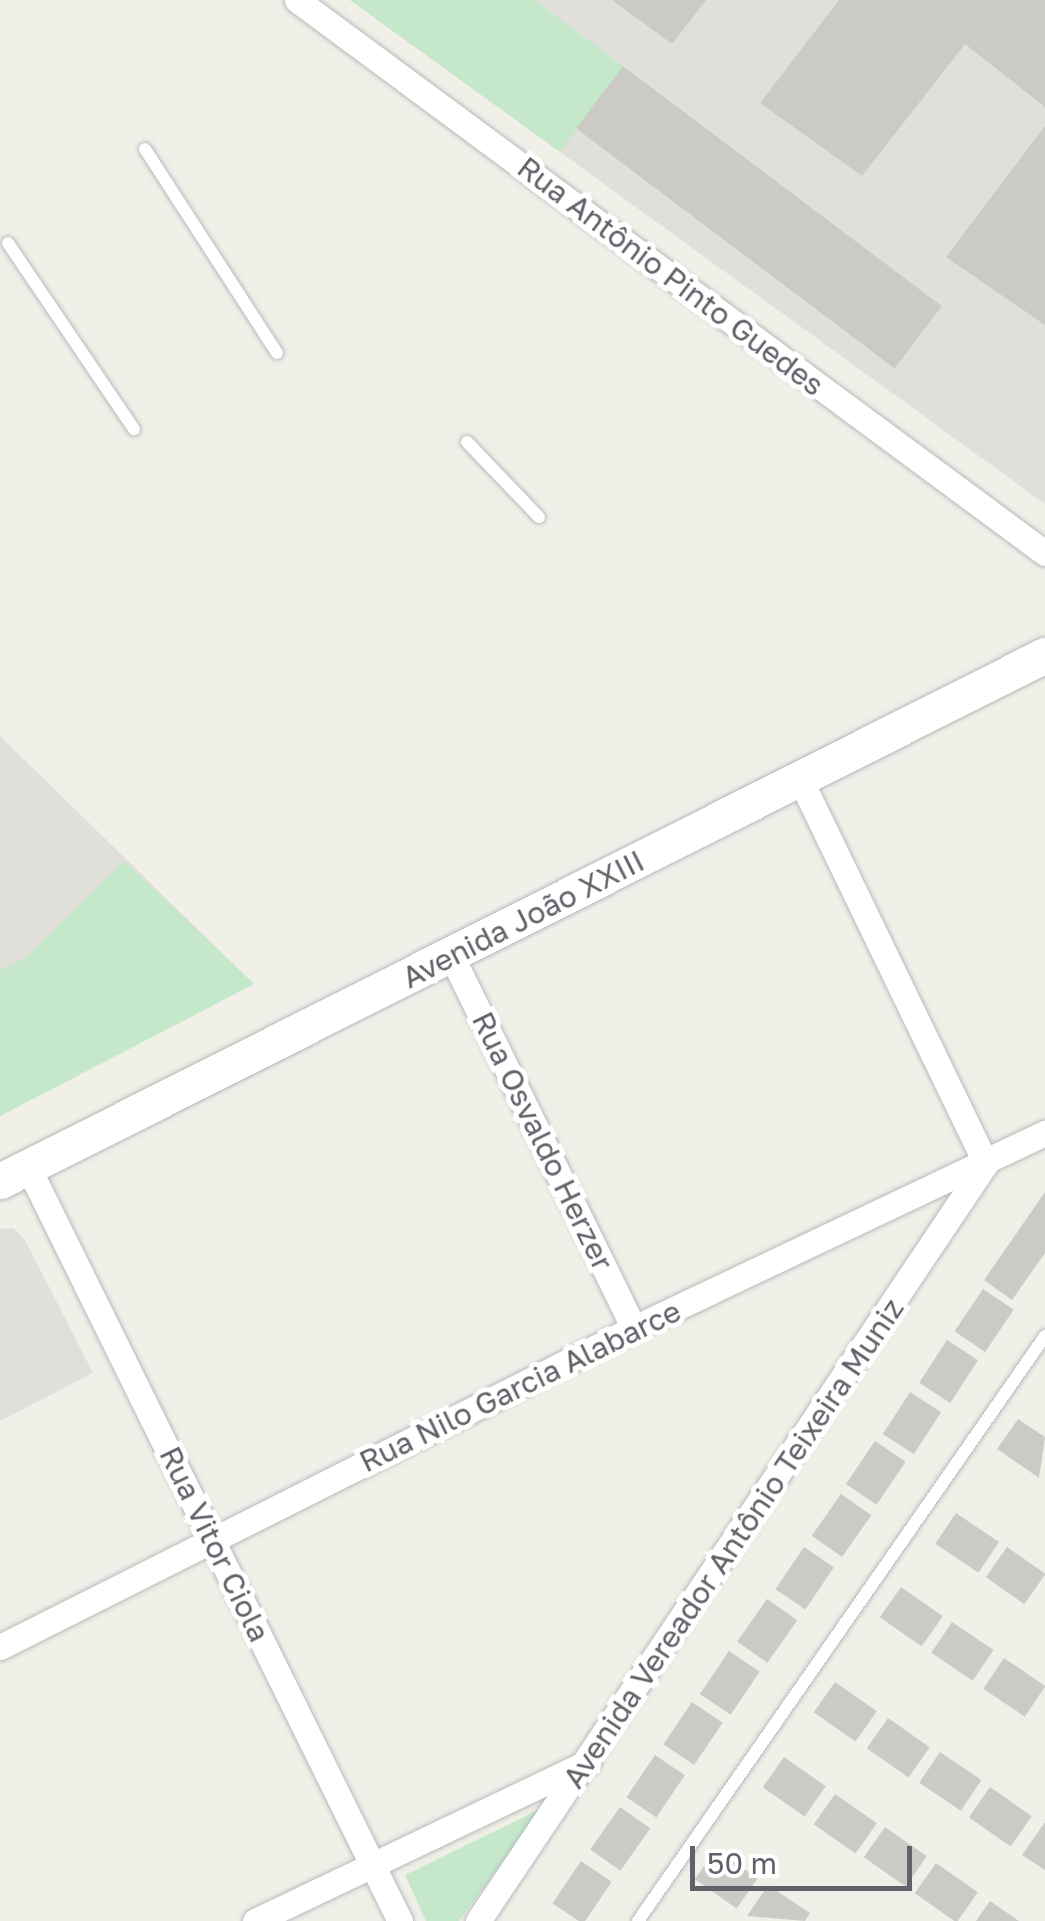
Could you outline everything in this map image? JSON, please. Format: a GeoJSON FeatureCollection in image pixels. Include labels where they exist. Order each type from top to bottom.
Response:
{"type":"FeatureCollection","features":[{"type":"Feature","properties":{"kind":"main road","name":"Avenida João XXIII"},"geometry":{"type":"LineString","coordinates":[[14,1174],[1045,655]]}},
{"type":"Feature","properties":{"kind":"street","name":"Rua Antônio Pinto Guedes"},"geometry":{"type":"LineString","coordinates":[[297,0],[1045,552]]}},
{"type":"Feature","properties":{"kind":"street"},"geometry":{"type":"LineString","coordinates":[[800,779],[986,1163]]}},
{"type":"Feature","properties":{"kind":"street","name":"Rua Osvaldo Herzer"},"geometry":{"type":"LineString","coordinates":[[452,955],[634,1328]]}},
{"type":"Feature","properties":{"kind":"street","name":"Rua Nilo Garcia Alabarce"},"geometry":{"type":"LineString","coordinates":[[0,1647],[634,1328],[1045,1133]]}},
{"type":"Feature","properties":{"kind":"street","name":"Avenida Vereador Antônio Teixeira Muniz"},"geometry":{"type":"LineString","coordinates":[[478,1921],[986,1163]]}},
{"type":"Feature","properties":{"kind":"street","name":"Rua Vitor Ciola"},"geometry":{"type":"LineString","coordinates":[[14,1174],[212,1540],[400,1921]]}},
{"type":"Feature","properties":{"kind":"street"},"geometry":{"type":"LineString","coordinates":[[255,1921],[588,1762]]}},
{"type":"Feature","properties":{"kind":"lane"},"geometry":{"type":"LineString","coordinates":[[145,148],[276,353]]}},
{"type":"Feature","properties":{"kind":"lane"},"geometry":{"type":"LineString","coordinates":[[8,243],[134,429]]}},
{"type":"Feature","properties":{"kind":"lane"},"geometry":{"type":"LineString","coordinates":[[466,442],[538,516]]}},
{"type":"Feature","properties":{"kind":"lane"},"geometry":{"type":"LineString","coordinates":[[638,1921],[1045,1336]]}},
{"type":"Feature","properties":{"kind":"shaded area"},"geometry":{"type":"Polygon","coordinates":[[[350,0],[1045,0],[1045,504],[560,152],[350,0]]]}},
{"type":"Feature","properties":{"kind":"shaded area"},"geometry":{"type":"Polygon","coordinates":[[[0,736],[254,984],[0,1116],[0,736]]]}},
{"type":"Feature","properties":{"kind":"shaded area"},"geometry":{"type":"Polygon","coordinates":[[[13,1228],[25,1240],[93,1373],[0,1421],[0,1229],[13,1228]]]}},
{"type":"Feature","properties":{"kind":"green space"},"geometry":{"type":"Polygon","coordinates":[[[350,0],[534,0],[623,66],[560,152],[350,0]]]}},
{"type":"Feature","properties":{"kind":"green space"},"geometry":{"type":"Polygon","coordinates":[[[124,861],[254,984],[0,1116],[0,970],[25,958],[124,861]]]}},
{"type":"Feature","properties":{"kind":"green space"},"geometry":{"type":"Polygon","coordinates":[[[542,1808],[459,1921],[426,1921],[405,1875],[542,1808]]]}},
{"type":"Feature","properties":{"kind":"building"},"geometry":{"type":"Polygon","coordinates":[[[612,0],[706,0],[672,44],[612,0]]]}},
{"type":"Feature","properties":{"kind":"building"},"geometry":{"type":"Polygon","coordinates":[[[839,0],[1045,0],[1045,107],[965,44],[862,176],[760,103],[839,0]]]}},
{"type":"Feature","properties":{"kind":"building"},"geometry":{"type":"Polygon","coordinates":[[[623,66],[942,306],[895,368],[576,128],[623,66]]]}},
{"type":"Feature","properties":{"kind":"building"},"geometry":{"type":"Polygon","coordinates":[[[1045,126],[1045,325],[946,257],[1045,126]]]}},
{"type":"Feature","properties":{"kind":"building"},"geometry":{"type":"Polygon","coordinates":[[[1045,1192],[1045,1253],[1012,1300],[984,1280],[1045,1192]]]}},
{"type":"Feature","properties":{"kind":"building"},"geometry":{"type":"Polygon","coordinates":[[[983,1289],[1014,1310],[985,1352],[954,1331],[983,1289]]]}},
{"type":"Feature","properties":{"kind":"building"},"geometry":{"type":"Polygon","coordinates":[[[947,1340],[978,1360],[950,1403],[919,1383],[947,1340]]]}},
{"type":"Feature","properties":{"kind":"building"},"geometry":{"type":"Polygon","coordinates":[[[910,1392],[941,1412],[914,1454],[883,1434],[910,1392]]]}},
{"type":"Feature","properties":{"kind":"building"},"geometry":{"type":"Polygon","coordinates":[[[1018,1419],[1045,1437],[1039,1478],[997,1449],[1018,1419]]]}},
{"type":"Feature","properties":{"kind":"building"},"geometry":{"type":"Polygon","coordinates":[[[875,1441],[906,1462],[877,1505],[846,1484],[875,1441]]]}},
{"type":"Feature","properties":{"kind":"building"},"geometry":{"type":"Polygon","coordinates":[[[841,1494],[871,1515],[842,1557],[812,1536],[841,1494]]]}},
{"type":"Feature","properties":{"kind":"building"},"geometry":{"type":"Polygon","coordinates":[[[956,1513],[999,1542],[978,1573],[935,1544],[956,1513]]]}},
{"type":"Feature","properties":{"kind":"building"},"geometry":{"type":"Polygon","coordinates":[[[804,1547],[834,1567],[805,1609],[775,1589],[804,1547]]]}},
{"type":"Feature","properties":{"kind":"building"},"geometry":{"type":"Polygon","coordinates":[[[1007,1547],[1045,1574],[1024,1604],[986,1577],[1007,1547]]]}},
{"type":"Feature","properties":{"kind":"building"},"geometry":{"type":"Polygon","coordinates":[[[901,1587],[943,1616],[922,1647],[880,1617],[901,1587]]]}},
{"type":"Feature","properties":{"kind":"building"},"geometry":{"type":"Polygon","coordinates":[[[767,1599],[797,1620],[767,1663],[737,1642],[767,1599]]]}},
{"type":"Feature","properties":{"kind":"building"},"geometry":{"type":"Polygon","coordinates":[[[952,1622],[993,1650],[973,1681],[931,1653],[952,1622]]]}},
{"type":"Feature","properties":{"kind":"building"},"geometry":{"type":"Polygon","coordinates":[[[729,1651],[760,1672],[731,1715],[700,1694],[729,1651]]]}},
{"type":"Feature","properties":{"kind":"building"},"geometry":{"type":"Polygon","coordinates":[[[1004,1658],[1045,1686],[1025,1717],[983,1689],[1004,1658]]]}},
{"type":"Feature","properties":{"kind":"building"},"geometry":{"type":"Polygon","coordinates":[[[835,1682],[877,1711],[856,1742],[814,1712],[835,1682]]]}},
{"type":"Feature","properties":{"kind":"building"},"geometry":{"type":"Polygon","coordinates":[[[692,1702],[723,1723],[694,1765],[663,1744],[692,1702]]]}},
{"type":"Feature","properties":{"kind":"building"},"geometry":{"type":"Polygon","coordinates":[[[888,1718],[930,1747],[909,1778],[867,1748],[888,1718]]]}},
{"type":"Feature","properties":{"kind":"building"},"geometry":{"type":"Polygon","coordinates":[[[940,1752],[981,1780],[961,1811],[919,1783],[940,1752]]]}},
{"type":"Feature","properties":{"kind":"building"},"geometry":{"type":"Polygon","coordinates":[[[655,1755],[685,1775],[656,1817],[626,1797],[655,1755]]]}},
{"type":"Feature","properties":{"kind":"building"},"geometry":{"type":"Polygon","coordinates":[[[784,1757],[826,1786],[805,1817],[763,1787],[784,1757]]]}},
{"type":"Feature","properties":{"kind":"building"},"geometry":{"type":"Polygon","coordinates":[[[990,1787],[1032,1816],[1011,1847],[969,1817],[990,1787]]]}},
{"type":"Feature","properties":{"kind":"building"},"geometry":{"type":"Polygon","coordinates":[[[835,1794],[877,1823],[856,1854],[814,1824],[835,1794]]]}},
{"type":"Feature","properties":{"kind":"building"},"geometry":{"type":"Polygon","coordinates":[[[620,1807],[650,1828],[620,1871],[590,1850],[620,1807]]]}},
{"type":"Feature","properties":{"kind":"building"},"geometry":{"type":"Polygon","coordinates":[[[1045,1822],[1045,1870],[1022,1855],[1045,1822]]]}},
{"type":"Feature","properties":{"kind":"building"},"geometry":{"type":"Polygon","coordinates":[[[885,1827],[927,1856],[906,1887],[864,1857],[885,1827]]]}},
{"type":"Feature","properties":{"kind":"building"},"geometry":{"type":"Polygon","coordinates":[[[716,1849],[758,1878],[737,1909],[695,1879],[716,1849]]]}},
{"type":"Feature","properties":{"kind":"building"},"geometry":{"type":"Polygon","coordinates":[[[581,1861],[612,1882],[585,1921],[579,1921],[552,1903],[581,1861]]]}},
{"type":"Feature","properties":{"kind":"building"},"geometry":{"type":"Polygon","coordinates":[[[936,1863],[978,1892],[958,1921],[915,1893],[936,1863]]]}},
{"type":"Feature","properties":{"kind":"building"},"geometry":{"type":"Polygon","coordinates":[[[768,1885],[810,1913],[805,1921],[747,1916],[768,1885]]]}},
{"type":"Feature","properties":{"kind":"building"},"geometry":{"type":"Polygon","coordinates":[[[990,1901],[1019,1921],[976,1921],[990,1901]]]}}]}
